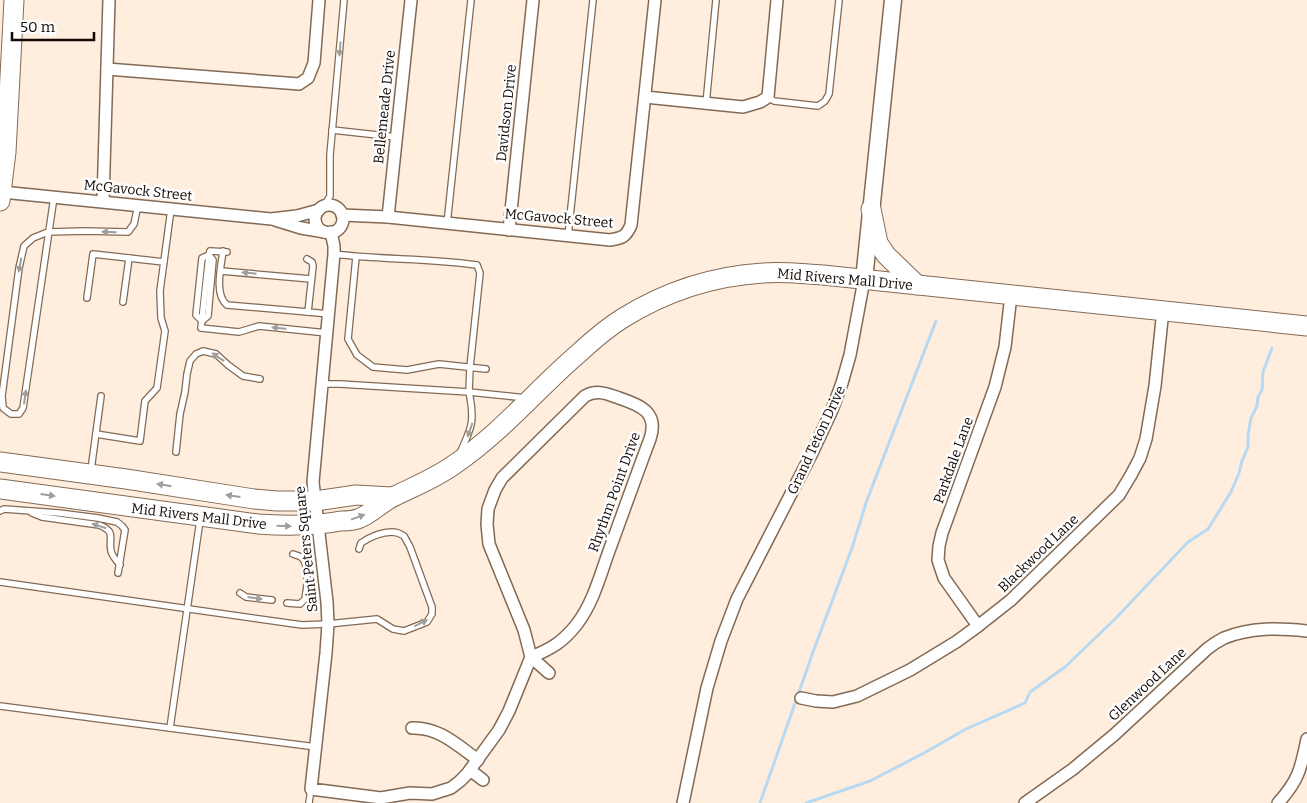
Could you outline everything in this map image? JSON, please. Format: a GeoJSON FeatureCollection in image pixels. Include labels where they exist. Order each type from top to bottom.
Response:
{"type":"FeatureCollection","features":[{"type":"Feature","properties":{"kind":"main road"},"geometry":{"type":"LineString","coordinates":[[1,194],[6,152],[14,0]]}},
{"type":"Feature","properties":{"kind":"main road"},"geometry":{"type":"LineString","coordinates":[[871,209],[878,242],[886,255],[917,285]]}},
{"type":"Feature","properties":{"kind":"main road","name":"Mid Rivers Mall Drive"},"geometry":{"type":"LineString","coordinates":[[0,489],[258,524],[284,526],[319,525],[360,518],[392,497],[431,479],[455,465],[490,436],[599,335],[624,318],[661,298],[712,280],[762,273],[783,272],[917,285],[1307,326]]}},
{"type":"Feature","properties":{"kind":"main road","name":"Mid Rivers Mall Drive"},"geometry":{"type":"LineString","coordinates":[[0,462],[254,499],[316,501],[356,494],[392,497]]}},
{"type":"Feature","properties":{"kind":"street"},"geometry":{"type":"LineString","coordinates":[[103,201],[109,0]]}},
{"type":"Feature","properties":{"kind":"street"},"geometry":{"type":"LineString","coordinates":[[107,69],[299,84],[308,78],[314,64],[319,0]]}},
{"type":"Feature","properties":{"kind":"street","name":"Bellemeade Drive"},"geometry":{"type":"LineString","coordinates":[[388,217],[411,0]]}},
{"type":"Feature","properties":{"kind":"street","name":"Davidson Drive"},"geometry":{"type":"LineString","coordinates":[[509,230],[533,0]]}},
{"type":"Feature","properties":{"kind":"street","name":"McGavock Street"},"geometry":{"type":"LineString","coordinates":[[342,215],[388,217],[610,240],[625,236],[631,225],[655,0]]}},
{"type":"Feature","properties":{"kind":"street"},"geometry":{"type":"LineString","coordinates":[[645,97],[743,107],[760,102],[768,97],[777,0]]}},
{"type":"Feature","properties":{"kind":"street","name":"Grand Teton Drive"},"geometry":{"type":"LineString","coordinates":[[683,803],[707,688],[721,641],[737,599],[832,410],[850,355],[864,280],[893,0]]}},
{"type":"Feature","properties":{"kind":"street","name":"McGavock Street"},"geometry":{"type":"LineString","coordinates":[[1,194],[54,196],[271,219],[301,228],[328,232]]}},
{"type":"Feature","properties":{"kind":"street"},"geometry":{"type":"LineString","coordinates":[[334,206],[342,215],[342,225],[337,230],[328,232],[320,228],[316,223],[316,216],[321,208],[334,206]]}},
{"type":"Feature","properties":{"kind":"street","name":"McGavock Street"},"geometry":{"type":"LineString","coordinates":[[271,219],[297,216],[321,208]]}},
{"type":"Feature","properties":{"kind":"street","name":"Saint Peters Square"},"geometry":{"type":"LineString","coordinates":[[311,788],[328,624],[313,482],[334,254],[334,246],[328,232]]}},
{"type":"Feature","properties":{"kind":"street","name":"Parkdale Lane"},"geometry":{"type":"LineString","coordinates":[[978,626],[944,578],[938,560],[939,546],[995,387],[1005,347],[1011,295]]}},
{"type":"Feature","properties":{"kind":"street","name":"Blackwood Lane"},"geometry":{"type":"LineString","coordinates":[[801,698],[833,702],[857,696],[910,670],[956,642],[1011,600],[1119,495],[1140,458],[1146,439],[1156,386],[1162,310]]}},
{"type":"Feature","properties":{"kind":"street","name":"Rhythm Point Drive"},"geometry":{"type":"LineString","coordinates":[[591,393],[605,393],[636,404],[644,409],[651,420],[651,435],[598,583],[586,610],[575,627],[558,644],[530,657],[524,630],[489,544],[487,524],[490,502],[502,478],[582,399],[591,393]]}},
{"type":"Feature","properties":{"kind":"street","name":"Glenwood Lane"},"geometry":{"type":"LineString","coordinates":[[1024,803],[1073,769],[1107,741],[1207,649],[1223,638],[1267,628],[1307,631]]}},
{"type":"Feature","properties":{"kind":"street"},"geometry":{"type":"LineString","coordinates":[[311,788],[376,798],[410,793],[432,794],[451,788],[460,781],[478,760],[506,718],[530,657],[549,673]]}},
{"type":"Feature","properties":{"kind":"street"},"geometry":{"type":"LineString","coordinates":[[412,728],[428,729],[438,733],[478,760]]}},
{"type":"Feature","properties":{"kind":"street"},"geometry":{"type":"LineString","coordinates":[[1278,803],[1288,792],[1304,767],[1307,739]]}},
{"type":"Feature","properties":{"kind":"street"},"geometry":{"type":"LineString","coordinates":[[470,770],[483,780]]}},
{"type":"Feature","properties":{"kind":"lane"},"geometry":{"type":"LineString","coordinates":[[321,208],[330,196],[330,155],[344,0]]}},
{"type":"Feature","properties":{"kind":"lane"},"geometry":{"type":"LineString","coordinates":[[447,224],[471,0]]}},
{"type":"Feature","properties":{"kind":"lane"},"geometry":{"type":"LineString","coordinates":[[568,236],[593,0]]}},
{"type":"Feature","properties":{"kind":"lane"},"geometry":{"type":"LineString","coordinates":[[706,104],[716,0]]}},
{"type":"Feature","properties":{"kind":"lane"},"geometry":{"type":"LineString","coordinates":[[768,97],[774,100],[818,106],[825,101],[829,94],[839,0]]}},
{"type":"Feature","properties":{"kind":"lane"},"geometry":{"type":"LineString","coordinates":[[332,130],[396,137]]}},
{"type":"Feature","properties":{"kind":"lane"},"geometry":{"type":"LineString","coordinates":[[54,196],[48,232],[23,408],[19,414],[11,414],[3,408],[2,396],[24,246],[33,238],[48,232],[128,232],[134,224],[138,205]]}},
{"type":"Feature","properties":{"kind":"lane"},"geometry":{"type":"LineString","coordinates":[[96,434],[140,441],[145,401],[157,388],[166,331],[161,318],[160,291],[171,208]]}},
{"type":"Feature","properties":{"kind":"lane"},"geometry":{"type":"LineString","coordinates":[[202,321],[196,315],[201,265],[202,258],[208,255],[210,251],[225,251],[219,293],[223,302],[228,305],[329,314]]}},
{"type":"Feature","properties":{"kind":"lane"},"geometry":{"type":"LineString","coordinates":[[87,298],[93,254],[164,262]]}},
{"type":"Feature","properties":{"kind":"lane"},"geometry":{"type":"LineString","coordinates":[[334,254],[356,257],[448,261],[477,265],[480,272],[469,392],[472,422],[469,434],[455,465]]}},
{"type":"Feature","properties":{"kind":"lane"},"geometry":{"type":"LineString","coordinates":[[208,255],[213,260],[208,316],[202,321],[201,328],[242,332],[259,326],[327,333]]}},
{"type":"Feature","properties":{"kind":"lane"},"geometry":{"type":"LineString","coordinates":[[356,257],[348,339],[357,355],[373,367],[407,370],[440,364],[486,369]]}},
{"type":"Feature","properties":{"kind":"lane"},"geometry":{"type":"LineString","coordinates":[[123,302],[129,258]]}},
{"type":"Feature","properties":{"kind":"lane"},"geometry":{"type":"LineString","coordinates":[[307,259],[312,264],[308,312]]}},
{"type":"Feature","properties":{"kind":"lane"},"geometry":{"type":"LineString","coordinates":[[221,271],[311,279]]}},
{"type":"Feature","properties":{"kind":"lane"},"geometry":{"type":"LineString","coordinates":[[176,452],[180,414],[186,392],[187,374],[190,361],[196,354],[204,351],[216,354],[243,376],[260,379]]}},
{"type":"Feature","properties":{"kind":"lane"},"geometry":{"type":"LineString","coordinates":[[322,384],[469,392],[530,398]]}},
{"type":"Feature","properties":{"kind":"lane"},"geometry":{"type":"LineString","coordinates":[[91,475],[101,396]]}},
{"type":"Feature","properties":{"kind":"lane"},"geometry":{"type":"LineString","coordinates":[[0,510],[68,514],[117,522],[124,530],[118,573]]}},
{"type":"Feature","properties":{"kind":"lane"},"geometry":{"type":"LineString","coordinates":[[29,511],[42,517],[99,525],[106,528],[110,531],[111,553],[120,565]]}},
{"type":"Feature","properties":{"kind":"lane"},"geometry":{"type":"LineString","coordinates":[[170,728],[201,516]]}},
{"type":"Feature","properties":{"kind":"lane"},"geometry":{"type":"LineString","coordinates":[[0,582],[302,625],[377,619],[393,629],[404,631],[427,622],[432,614],[432,607],[410,547],[404,536],[394,532],[368,538],[361,543],[359,549]]}},
{"type":"Feature","properties":{"kind":"lane"},"geometry":{"type":"LineString","coordinates":[[287,602],[300,604],[305,598],[307,570],[300,556],[293,554]]}},
{"type":"Feature","properties":{"kind":"lane"},"geometry":{"type":"LineString","coordinates":[[240,593],[246,597],[272,600]]}},
{"type":"Feature","properties":{"kind":"lane"},"geometry":{"type":"LineString","coordinates":[[0,706],[316,747]]}},
{"type":"Feature","properties":{"kind":"lane","name":"Saint Peters Square"},"geometry":{"type":"LineString","coordinates":[[309,803],[311,788]]}},
{"type":"Feature","properties":{"kind":"waterway"},"geometry":{"type":"LineString","coordinates":[[760,803],[852,548],[867,500],[936,321]]}},
{"type":"Feature","properties":{"kind":"waterway"},"geometry":{"type":"LineString","coordinates":[[806,803],[870,781],[966,729],[1025,703],[1030,692],[1065,667],[1115,619],[1188,542],[1208,529],[1231,492],[1239,473],[1248,447],[1251,418],[1262,390],[1263,372],[1272,348]]}}]}
